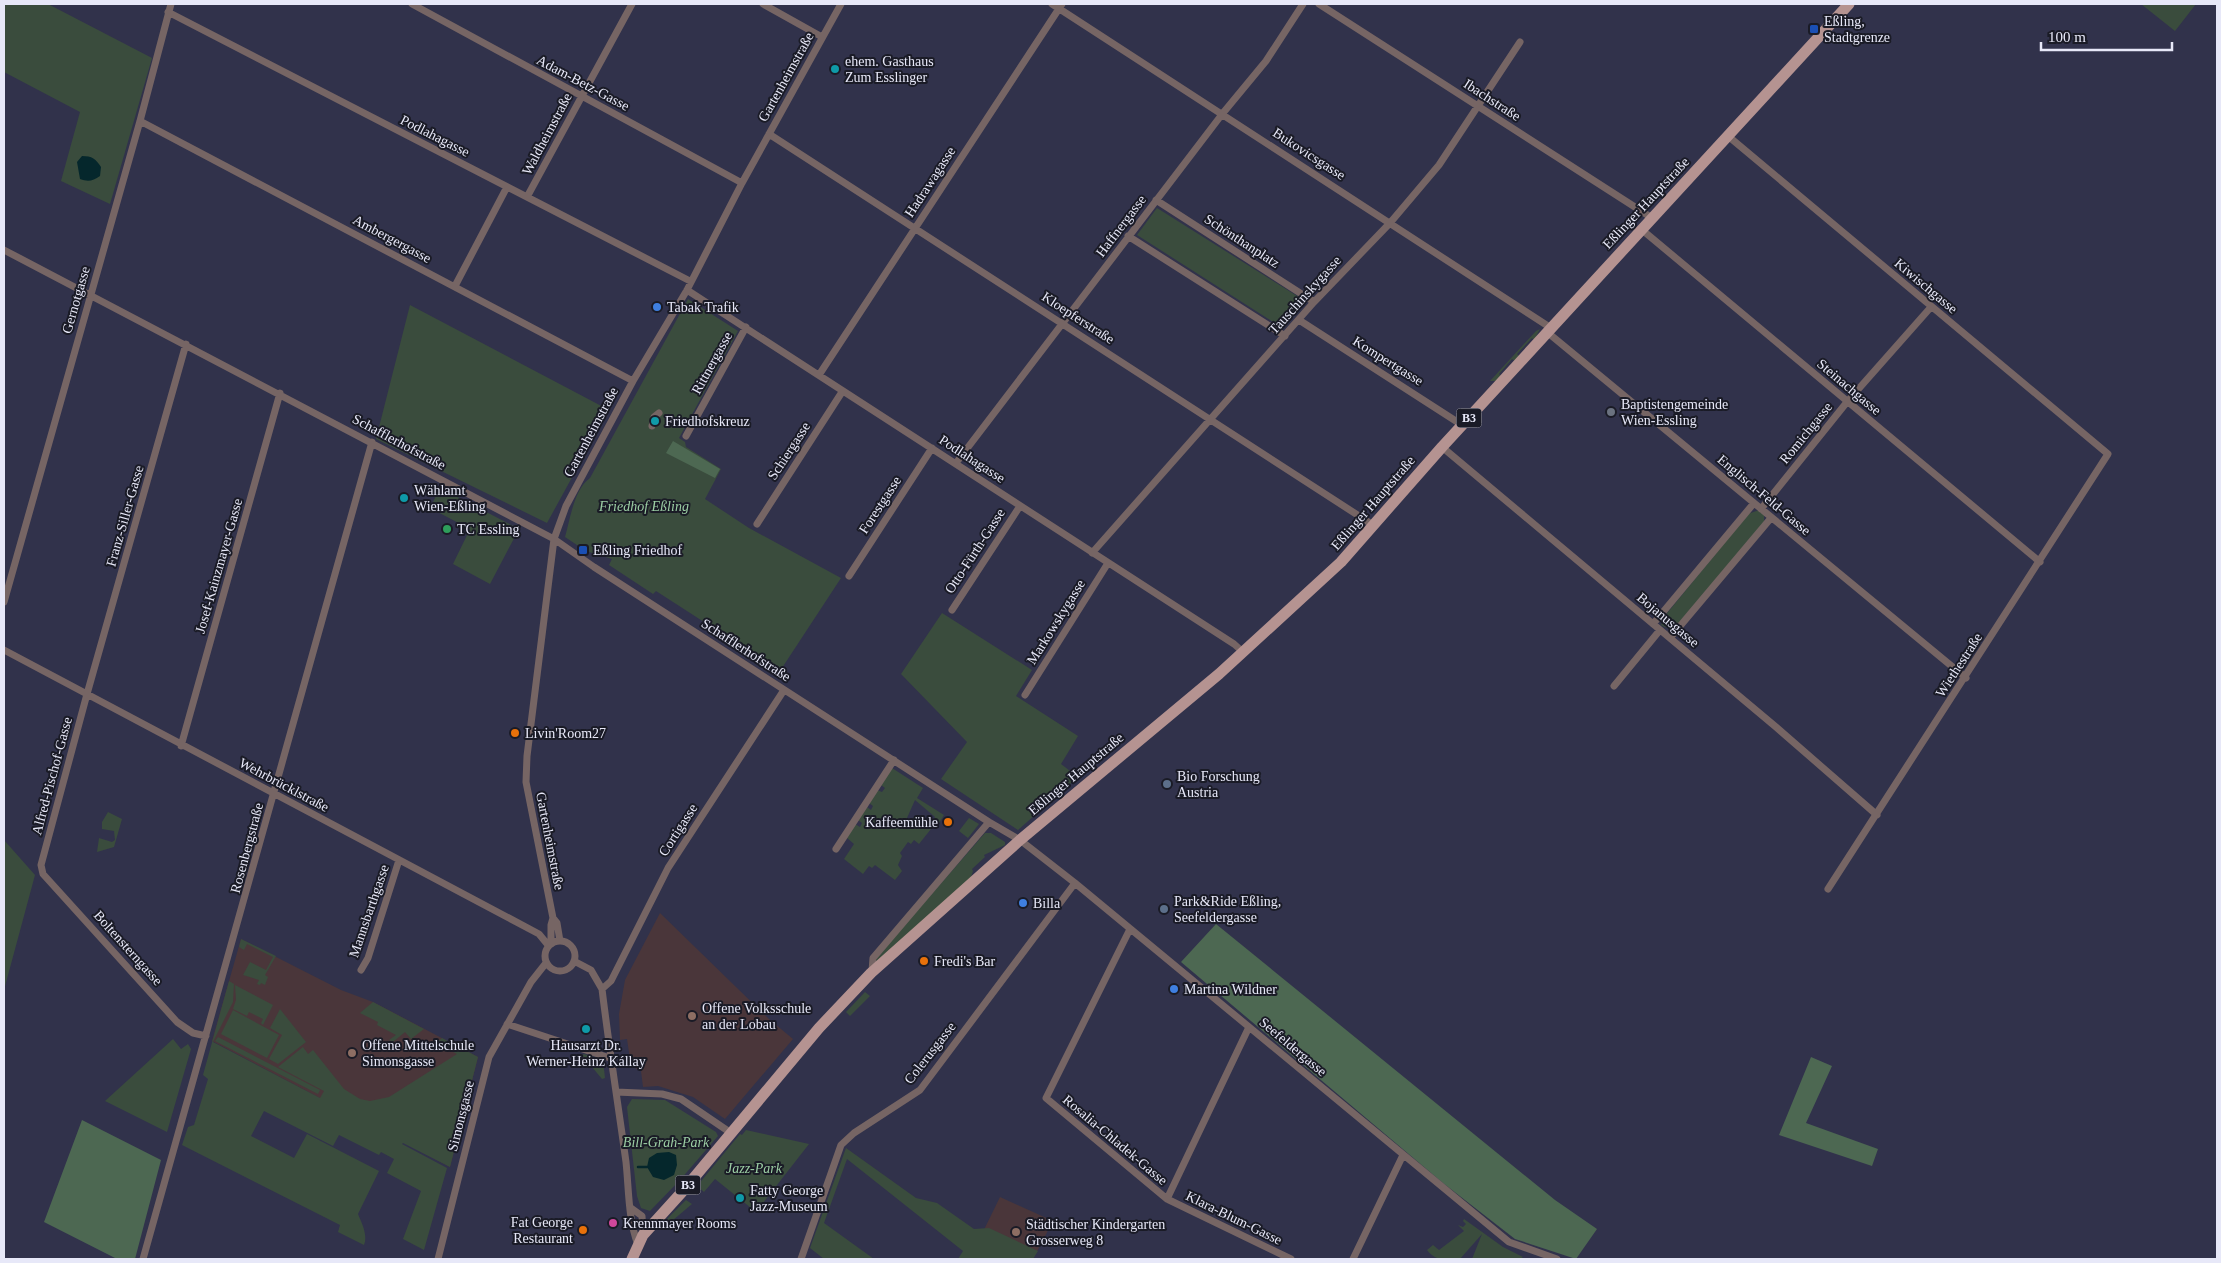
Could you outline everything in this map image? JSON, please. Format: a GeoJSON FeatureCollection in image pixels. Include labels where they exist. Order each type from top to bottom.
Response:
{"type":"FeatureCollection","features":[{"type":"Feature","properties":{"kind":"main road","name":"Eßlinger Hauptstraße"},"geometry":{"type":"LineString","coordinates":[[632,1259],[641,1240],[662,1214],[819,1028],[872,974],[1020,840],[1242,652],[1341,562],[1442,447],[1847,5]]}},
{"type":"Feature","properties":{"kind":"street","name":"Gernotgasse"},"geometry":{"type":"LineString","coordinates":[[4,602],[140,121],[171,4]]}},
{"type":"Feature","properties":{"kind":"street","name":"Adam-Betz-Gasse"},"geometry":{"type":"LineString","coordinates":[[412,4],[742,183]]}},
{"type":"Feature","properties":{"kind":"street","name":"Waldheimstraße"},"geometry":{"type":"LineString","coordinates":[[528,197],[632,4]]}},
{"type":"Feature","properties":{"kind":"street"},"geometry":{"type":"LineString","coordinates":[[763,4],[822,37]]}},
{"type":"Feature","properties":{"kind":"street","name":"Gartenheimstraße"},"geometry":{"type":"LineString","coordinates":[[574,962],[575,952],[570,944],[560,941],[557,923],[553,918],[526,782],[527,756],[554,538],[576,485],[633,381],[687,290],[742,183],[841,4]]}},
{"type":"Feature","properties":{"kind":"street","name":"Bukovicsgasse"},"geometry":{"type":"LineString","coordinates":[[1052,4],[1061,6],[1390,222],[1549,330]]}},
{"type":"Feature","properties":{"kind":"street","name":"Haffnergasse"},"geometry":{"type":"LineString","coordinates":[[956,462],[1223,113],[1266,61],[1302,4]]}},
{"type":"Feature","properties":{"kind":"street","name":"Ibachstraße"},"geometry":{"type":"LineString","coordinates":[[1319,4],[1652,218]]}},
{"type":"Feature","properties":{"kind":"street","name":"Hadrawagasse"},"geometry":{"type":"LineString","coordinates":[[819,375],[1061,6]]}},
{"type":"Feature","properties":{"kind":"street","name":"Podlahagasse"},"geometry":{"type":"LineString","coordinates":[[168,12],[690,281]]}},
{"type":"Feature","properties":{"kind":"street","name":"Tauschinskygasse"},"geometry":{"type":"LineString","coordinates":[[1092,553],[1314,302],[1390,222],[1439,165],[1520,42]]}},
{"type":"Feature","properties":{"kind":"street","name":"Ambergergasse"},"geometry":{"type":"LineString","coordinates":[[140,121],[633,381]]}},
{"type":"Feature","properties":{"kind":"street","name":"Kloepferstraße"},"geometry":{"type":"LineString","coordinates":[[769,134],[1064,323],[1373,525]]}},
{"type":"Feature","properties":{"kind":"street","name":"Kiwischgasse"},"geometry":{"type":"LineString","coordinates":[[1728,136],[2108,454]]}},
{"type":"Feature","properties":{"kind":"street"},"geometry":{"type":"LineString","coordinates":[[455,286],[507,187]]}},
{"type":"Feature","properties":{"kind":"street","name":"Schönthanplatz"},"geometry":{"type":"LineString","coordinates":[[1156,200],[1314,302]]}},
{"type":"Feature","properties":{"kind":"street","name":"Steinachgasse"},"geometry":{"type":"LineString","coordinates":[[1642,230],[2040,562]]}},
{"type":"Feature","properties":{"kind":"street"},"geometry":{"type":"LineString","coordinates":[[1128,236],[1285,336]]}},
{"type":"Feature","properties":{"kind":"street","name":"Schafflerhofstraße"},"geometry":{"type":"LineString","coordinates":[[4,251],[280,393],[554,538],[587,562],[784,690],[1020,840]]}},
{"type":"Feature","properties":{"kind":"street","name":"Podlahagasse"},"geometry":{"type":"LineString","coordinates":[[687,290],[819,375],[842,392],[956,462],[1020,506],[1234,644],[1242,652]]}},
{"type":"Feature","properties":{"kind":"street","name":"Romichgasse"},"geometry":{"type":"LineString","coordinates":[[1761,509],[1847,402],[1931,307]]}},
{"type":"Feature","properties":{"kind":"street","name":"Kompertgasse"},"geometry":{"type":"LineString","coordinates":[[1299,320],[1462,425]]}},
{"type":"Feature","properties":{"kind":"street","name":"Rittnergasse"},"geometry":{"type":"LineString","coordinates":[[686,436],[746,327]]}},
{"type":"Feature","properties":{"kind":"street","name":"Englisch-Feld-Gasse"},"geometry":{"type":"LineString","coordinates":[[1549,330],[1771,518],[1966,678]]}},
{"type":"Feature","properties":{"kind":"street","name":"Franz-Siller-Gasse"},"geometry":{"type":"LineString","coordinates":[[87,694],[186,344]]}},
{"type":"Feature","properties":{"kind":"street","name":"Schiergasse"},"geometry":{"type":"LineString","coordinates":[[757,524],[842,392]]}},
{"type":"Feature","properties":{"kind":"street","name":"Josef-Kainzmayer-Gasse"},"geometry":{"type":"LineString","coordinates":[[181,746],[280,393]]}},
{"type":"Feature","properties":{"kind":"street"},"geometry":{"type":"LineString","coordinates":[[652,426],[654,417],[659,413]]}},
{"type":"Feature","properties":{"kind":"street","name":"Rosenbergstraße"},"geometry":{"type":"LineString","coordinates":[[143,1259],[275,794],[372,442]]}},
{"type":"Feature","properties":{"kind":"street","name":"Bojanusgasse"},"geometry":{"type":"LineString","coordinates":[[1442,447],[1877,815]]}},
{"type":"Feature","properties":{"kind":"street","name":"Forestgasse"},"geometry":{"type":"LineString","coordinates":[[849,576],[932,448]]}},
{"type":"Feature","properties":{"kind":"street","name":"Wiethestraße"},"geometry":{"type":"LineString","coordinates":[[1828,889],[1966,678],[2108,454]]}},
{"type":"Feature","properties":{"kind":"street"},"geometry":{"type":"LineString","coordinates":[[1653,624],[1754,503]]}},
{"type":"Feature","properties":{"kind":"street","name":"Otto-Fürth-Gasse"},"geometry":{"type":"LineString","coordinates":[[952,610],[1020,506]]}},
{"type":"Feature","properties":{"kind":"street"},"geometry":{"type":"LineString","coordinates":[[1670,638],[1771,518]]}},
{"type":"Feature","properties":{"kind":"street","name":"Markowskygasse"},"geometry":{"type":"LineString","coordinates":[[1025,695],[1108,563]]}},
{"type":"Feature","properties":{"kind":"street"},"geometry":{"type":"LineString","coordinates":[[1614,686],[1660,630]]}},
{"type":"Feature","properties":{"kind":"street","name":"Wehrbrücklstraße"},"geometry":{"type":"LineString","coordinates":[[4,650],[181,746],[540,934],[550,944]]}},
{"type":"Feature","properties":{"kind":"street","name":"Cortigasse"},"geometry":{"type":"LineString","coordinates":[[602,988],[611,981],[668,868],[784,690]]}},
{"type":"Feature","properties":{"kind":"street","name":"Alfred-Pischof-Gasse"},"geometry":{"type":"LineString","coordinates":[[41,865],[87,694]]}},
{"type":"Feature","properties":{"kind":"street"},"geometry":{"type":"LineString","coordinates":[[836,848],[894,760]]}},
{"type":"Feature","properties":{"kind":"street","name":"Eßlinger Hauptstraße"},"geometry":{"type":"LineString","coordinates":[[872,974],[873,958],[989,822]]}},
{"type":"Feature","properties":{"kind":"street","name":"Seefeldergasse"},"geometry":{"type":"LineString","coordinates":[[1020,840],[1075,883],[1509,1242],[1557,1259]]}},
{"type":"Feature","properties":{"kind":"street","name":"Mannsbarthgasse"},"geometry":{"type":"LineString","coordinates":[[361,970],[368,958],[400,860]]}},
{"type":"Feature","properties":{"kind":"street","name":"Boltensterngasse"},"geometry":{"type":"LineString","coordinates":[[41,865],[43,874],[177,1022],[193,1033],[206,1036]]}},
{"type":"Feature","properties":{"kind":"street","name":"Colerusgasse"},"geometry":{"type":"LineString","coordinates":[[801,1259],[841,1145],[854,1133],[920,1090],[1075,883]]}},
{"type":"Feature","properties":{"kind":"street","name":"Gartenheimstraße"},"geometry":{"type":"LineString","coordinates":[[546,963],[544,955],[550,944],[550,925],[553,918]]}},
{"type":"Feature","properties":{"kind":"street","name":"Rosalia-Chladek-Gasse"},"geometry":{"type":"LineString","coordinates":[[1130,929],[1046,1098],[1167,1199],[1249,1027]]}},
{"type":"Feature","properties":{"kind":"street"},"geometry":{"type":"LineString","coordinates":[[550,944],[560,941]]}},
{"type":"Feature","properties":{"kind":"street"},"geometry":{"type":"LineString","coordinates":[[546,963],[557,971],[566,970],[574,962],[591,970],[602,988],[631,1208],[630,1218],[641,1240]]}},
{"type":"Feature","properties":{"kind":"street","name":"Simonsgasse"},"geometry":{"type":"LineString","coordinates":[[438,1259],[489,1057],[531,982],[546,963]]}},
{"type":"Feature","properties":{"kind":"street"},"geometry":{"type":"LineString","coordinates":[[507,1024],[610,1058]]}},
{"type":"Feature","properties":{"kind":"street"},"geometry":{"type":"LineString","coordinates":[[616,1092],[662,1094],[681,1099],[731,1133]]}},
{"type":"Feature","properties":{"kind":"street"},"geometry":{"type":"LineString","coordinates":[[1353,1259],[1403,1155]]}},
{"type":"Feature","properties":{"kind":"street","name":"Klara-Blum-Gasse"},"geometry":{"type":"LineString","coordinates":[[1167,1199],[1291,1259]]}},
{"type":"Feature","properties":{"kind":"street"},"geometry":{"type":"LineString","coordinates":[[631,1208],[642,1216],[662,1214]]}},
{"type":"Feature","properties":{"kind":"street"},"geometry":{"type":"LineString","coordinates":[[641,1240],[642,1216]]}},
{"type":"Feature","properties":{"kind":"shaded area"},"geometry":{"type":"Polygon","coordinates":[[[82,156],[91,157],[97,162],[101,167],[100,176],[90,180],[80,179],[77,162],[82,156]]]}},
{"type":"Feature","properties":{"kind":"shaded area"},"geometry":{"type":"Polygon","coordinates":[[[673,441],[720,469],[715,478],[666,453],[673,441]]]}},
{"type":"Feature","properties":{"kind":"shaded area","name":"Offene Volksschule an der Lobau"},"geometry":{"type":"Polygon","coordinates":[[[660,913],[769,1019],[793,1039],[725,1119],[693,1097],[658,1086],[643,1087],[641,1071],[631,1066],[627,1039],[620,1040],[619,1014],[625,980],[660,913]]]}},
{"type":"Feature","properties":{"kind":"shaded area"},"geometry":{"type":"Polygon","coordinates":[[[1216,924],[1555,1200],[1597,1229],[1576,1259],[1515,1239],[1443,1183],[1181,962],[1216,924]]]}},
{"type":"Feature","properties":{"kind":"shaded area","name":"Offene Mittelschule Simonsgasse"},"geometry":{"type":"Polygon","coordinates":[[[241,939],[341,990],[373,1002],[478,1057],[450,1167],[212,1041],[241,939]]]}},
{"type":"Feature","properties":{"kind":"shaded area"},"geometry":{"type":"Polygon","coordinates":[[[1811,1057],[1832,1066],[1806,1123],[1878,1149],[1872,1166],[1779,1135],[1811,1057]]]}},
{"type":"Feature","properties":{"kind":"shaded area"},"geometry":{"type":"Polygon","coordinates":[[[82,1120],[161,1160],[135,1259],[117,1259],[44,1222],[82,1120]]]}},
{"type":"Feature","properties":{"kind":"shaded area"},"geometry":{"type":"Polygon","coordinates":[[[669,1152],[676,1155],[677,1165],[674,1175],[664,1180],[653,1177],[647,1167],[649,1158],[657,1153],[669,1152]]]}},
{"type":"Feature","properties":{"kind":"shaded area","name":"Städtischer Kindergarten Grosserweg 8"},"geometry":{"type":"Polygon","coordinates":[[[1000,1197],[1053,1221],[1033,1259],[1001,1259],[978,1242],[1000,1197]]]}},
{"type":"Feature","properties":{"kind":"green space"},"geometry":{"type":"Polygon","coordinates":[[[4,4],[48,4],[152,58],[110,204],[61,181],[80,112],[4,72],[4,4]]]}},
{"type":"Feature","properties":{"kind":"green space"},"geometry":{"type":"Polygon","coordinates":[[[2141,4],[2196,4],[2175,31],[2141,4]]]}},
{"type":"Feature","properties":{"kind":"green space"},"geometry":{"type":"Polygon","coordinates":[[[1157,208],[1305,301],[1281,327],[1137,235],[1157,208]]]}},
{"type":"Feature","properties":{"kind":"green space","name":"Friedhof Eßling"},"geometry":{"type":"Polygon","coordinates":[[[688,299],[738,331],[679,438],[685,442],[686,447],[721,469],[705,499],[749,528],[841,578],[780,671],[656,591],[653,594],[609,565],[612,559],[586,551],[565,537],[573,505],[580,489],[590,478],[688,299]]]}},
{"type":"Feature","properties":{"kind":"green space"},"geometry":{"type":"Polygon","coordinates":[[[410,305],[609,410],[547,523],[376,439],[410,305]]]}},
{"type":"Feature","properties":{"kind":"green space"},"geometry":{"type":"Polygon","coordinates":[[[1540,329],[1534,340],[1532,338],[1517,354],[1519,356],[1515,361],[1512,359],[1499,374],[1501,376],[1497,381],[1490,381],[1536,331],[1540,329]]]}},
{"type":"Feature","properties":{"kind":"green space"},"geometry":{"type":"Polygon","coordinates":[[[440,488],[519,529],[490,584],[453,564],[470,529],[430,508],[440,488]]]}},
{"type":"Feature","properties":{"kind":"green space"},"geometry":{"type":"Polygon","coordinates":[[[1759,510],[1764,514],[1764,522],[1678,624],[1670,628],[1661,625],[1664,617],[1748,514],[1759,510]]]}},
{"type":"Feature","properties":{"kind":"green space"},"geometry":{"type":"Polygon","coordinates":[[[942,613],[1032,670],[1016,696],[1078,736],[1061,764],[1078,777],[1018,830],[941,779],[967,742],[901,674],[942,613]]]}},
{"type":"Feature","properties":{"kind":"green space"},"geometry":{"type":"Polygon","coordinates":[[[892,768],[923,788],[917,798],[944,815],[938,825],[933,821],[935,817],[915,800],[907,818],[911,821],[915,816],[931,829],[919,844],[914,840],[911,844],[908,842],[900,853],[902,856],[898,865],[902,871],[895,880],[875,865],[872,868],[869,866],[863,874],[844,859],[854,844],[847,838],[855,824],[860,827],[862,823],[858,820],[867,807],[871,810],[873,806],[869,803],[877,790],[882,792],[885,788],[881,785],[892,768]]]}},
{"type":"Feature","properties":{"kind":"green space"},"geometry":{"type":"Polygon","coordinates":[[[108,812],[122,819],[114,847],[97,852],[99,838],[112,842],[115,840],[114,831],[102,829],[102,822],[108,812]]]}},
{"type":"Feature","properties":{"kind":"green space"},"geometry":{"type":"Polygon","coordinates":[[[969,818],[979,824],[968,838],[959,831],[969,818]]]}},
{"type":"Feature","properties":{"kind":"green space"},"geometry":{"type":"Polygon","coordinates":[[[985,833],[991,833],[1005,842],[1005,845],[984,855],[985,857],[972,869],[970,880],[877,962],[875,959],[985,833]]]}},
{"type":"Feature","properties":{"kind":"green space"},"geometry":{"type":"Polygon","coordinates":[[[4,840],[35,875],[4,990],[4,840]]]}},
{"type":"Feature","properties":{"kind":"green space"},"geometry":{"type":"Polygon","coordinates":[[[241,939],[276,956],[265,975],[268,977],[265,985],[257,984],[259,980],[243,975],[250,962],[266,970],[273,957],[247,944],[244,950],[239,947],[241,939]]]}},
{"type":"Feature","properties":{"kind":"green space"},"geometry":{"type":"Polygon","coordinates":[[[229,981],[234,984],[233,1002],[213,1042],[320,1098],[324,1091],[278,1067],[303,1047],[308,1054],[313,1050],[344,1089],[360,1099],[370,1101],[389,1097],[457,1054],[436,1043],[442,1038],[478,1057],[450,1167],[402,1144],[447,1168],[424,1250],[403,1239],[421,1191],[387,1173],[394,1159],[381,1152],[379,1155],[339,1135],[333,1146],[264,1111],[251,1136],[294,1158],[307,1134],[379,1171],[358,1214],[365,1233],[364,1245],[338,1232],[340,1225],[182,1145],[188,1127],[194,1125],[208,1079],[203,1075],[229,981]]]}},
{"type":"Feature","properties":{"kind":"green space"},"geometry":{"type":"Polygon","coordinates":[[[235,985],[273,1005],[263,1025],[261,1023],[263,1019],[249,1012],[247,1016],[233,1009],[236,1000],[235,985]]]}},
{"type":"Feature","properties":{"kind":"green space"},"geometry":{"type":"Polygon","coordinates":[[[865,992],[870,996],[850,1016],[846,1012],[865,992]]]}},
{"type":"Feature","properties":{"kind":"green space"},"geometry":{"type":"Polygon","coordinates":[[[373,1002],[424,1029],[411,1039],[405,1032],[393,1042],[389,1040],[396,1035],[377,1025],[378,1022],[360,1013],[373,1002]]]}},
{"type":"Feature","properties":{"kind":"green space"},"geometry":{"type":"Polygon","coordinates":[[[280,1009],[306,1042],[278,1064],[269,1059],[282,1035],[270,1028],[280,1009]]]}},
{"type":"Feature","properties":{"kind":"green space"},"geometry":{"type":"Polygon","coordinates":[[[233,1010],[279,1035],[267,1058],[221,1034],[233,1010]]]}},
{"type":"Feature","properties":{"kind":"green space"},"geometry":{"type":"Polygon","coordinates":[[[218,1037],[320,1090],[318,1094],[215,1041],[218,1037]]]}},
{"type":"Feature","properties":{"kind":"green space"},"geometry":{"type":"Polygon","coordinates":[[[173,1039],[181,1049],[188,1044],[191,1049],[167,1132],[105,1101],[173,1039]]]}},
{"type":"Feature","properties":{"kind":"green space"},"geometry":{"type":"Polygon","coordinates":[[[582,1055],[603,1060],[605,1078],[602,1079],[582,1055]]]}},
{"type":"Feature","properties":{"kind":"green space","name":"Bill-Grah-Park"},"geometry":{"type":"Polygon","coordinates":[[[632,1099],[665,1100],[716,1132],[718,1136],[650,1211],[641,1208],[637,1196],[627,1107],[632,1099]]]}},
{"type":"Feature","properties":{"kind":"green space","name":"Jazz-Park"},"geometry":{"type":"Polygon","coordinates":[[[746,1130],[809,1144],[756,1212],[715,1179],[704,1192],[697,1186],[740,1134],[742,1135],[746,1130]]]}},
{"type":"Feature","properties":{"kind":"green space"},"geometry":{"type":"Polygon","coordinates":[[[846,1148],[916,1198],[937,1203],[974,1229],[989,1228],[1038,1251],[1033,1259],[958,1259],[963,1251],[847,1159],[824,1223],[874,1259],[824,1259],[810,1248],[846,1148]]]}},
{"type":"Feature","properties":{"kind":"green space"},"geometry":{"type":"Polygon","coordinates":[[[686,1200],[692,1204],[666,1226],[661,1225],[686,1200]]]}},
{"type":"Feature","properties":{"kind":"green space"},"geometry":{"type":"Polygon","coordinates":[[[1464,1219],[1503,1247],[1523,1257],[1520,1259],[1472,1259],[1482,1234],[1460,1259],[1442,1259],[1430,1254],[1427,1250],[1433,1245],[1439,1250],[1464,1231],[1458,1225],[1463,1227],[1466,1224],[1463,1221],[1464,1219]]]}},
{"type":"Feature","properties":{"kind":"waterway"},"geometry":{"type":"LineString","coordinates":[[638,1167],[647,1167]]}},
{"type":"Feature","properties":{"kind":"place","name":"Eßling, Stadtgrenze"},"geometry":{"type":"Point","coordinates":[1814,29]}},
{"type":"Feature","properties":{"kind":"place","name":"ehem. Gasthaus Zum Esslinger"},"geometry":{"type":"Point","coordinates":[835,69]}},
{"type":"Feature","properties":{"kind":"place","name":"Tabak Trafik"},"geometry":{"type":"Point","coordinates":[657,307]}},
{"type":"Feature","properties":{"kind":"place","name":"Baptistengemeinde Wien-Essling"},"geometry":{"type":"Point","coordinates":[1611,412]}},
{"type":"Feature","properties":{"kind":"place","name":"Friedhofskreuz"},"geometry":{"type":"Point","coordinates":[655,421]}},
{"type":"Feature","properties":{"kind":"place","name":"Wählamt Wien-Eßling"},"geometry":{"type":"Point","coordinates":[404,498]}},
{"type":"Feature","properties":{"kind":"place","name":"TC Essling"},"geometry":{"type":"Point","coordinates":[447,529]}},
{"type":"Feature","properties":{"kind":"place","name":"Eßling Friedhof"},"geometry":{"type":"Point","coordinates":[583,550]}},
{"type":"Feature","properties":{"kind":"place","name":"Livin'Room27"},"geometry":{"type":"Point","coordinates":[515,733]}},
{"type":"Feature","properties":{"kind":"place","name":"Bio Forschung Austria"},"geometry":{"type":"Point","coordinates":[1167,784]}},
{"type":"Feature","properties":{"kind":"place","name":"Kaffeemühle"},"geometry":{"type":"Point","coordinates":[948,822]}},
{"type":"Feature","properties":{"kind":"place","name":"Billa"},"geometry":{"type":"Point","coordinates":[1023,903]}},
{"type":"Feature","properties":{"kind":"place","name":"Park&Ride Eßling, Seefeldergasse"},"geometry":{"type":"Point","coordinates":[1164,909]}},
{"type":"Feature","properties":{"kind":"place","name":"Fredi's Bar"},"geometry":{"type":"Point","coordinates":[924,961]}},
{"type":"Feature","properties":{"kind":"place","name":"Martina Wildner"},"geometry":{"type":"Point","coordinates":[1174,989]}},
{"type":"Feature","properties":{"kind":"place","name":"Offene Volksschule an der Lobau"},"geometry":{"type":"Point","coordinates":[692,1016]}},
{"type":"Feature","properties":{"kind":"place","name":"Hausarzt Dr. Werner-Heinz Kállay"},"geometry":{"type":"Point","coordinates":[586,1029]}},
{"type":"Feature","properties":{"kind":"place","name":"Offene Mittelschule Simonsgasse"},"geometry":{"type":"Point","coordinates":[352,1053]}},
{"type":"Feature","properties":{"kind":"place","name":"Fatty George Jazz-Museum"},"geometry":{"type":"Point","coordinates":[740,1198]}},
{"type":"Feature","properties":{"kind":"place","name":"Krennmayer Rooms"},"geometry":{"type":"Point","coordinates":[613,1223]}},
{"type":"Feature","properties":{"kind":"place","name":"Fat George Restaurant"},"geometry":{"type":"Point","coordinates":[583,1230]}},
{"type":"Feature","properties":{"kind":"place","name":"Städtischer Kindergarten Grosserweg 8"},"geometry":{"type":"Point","coordinates":[1016,1232]}}]}
